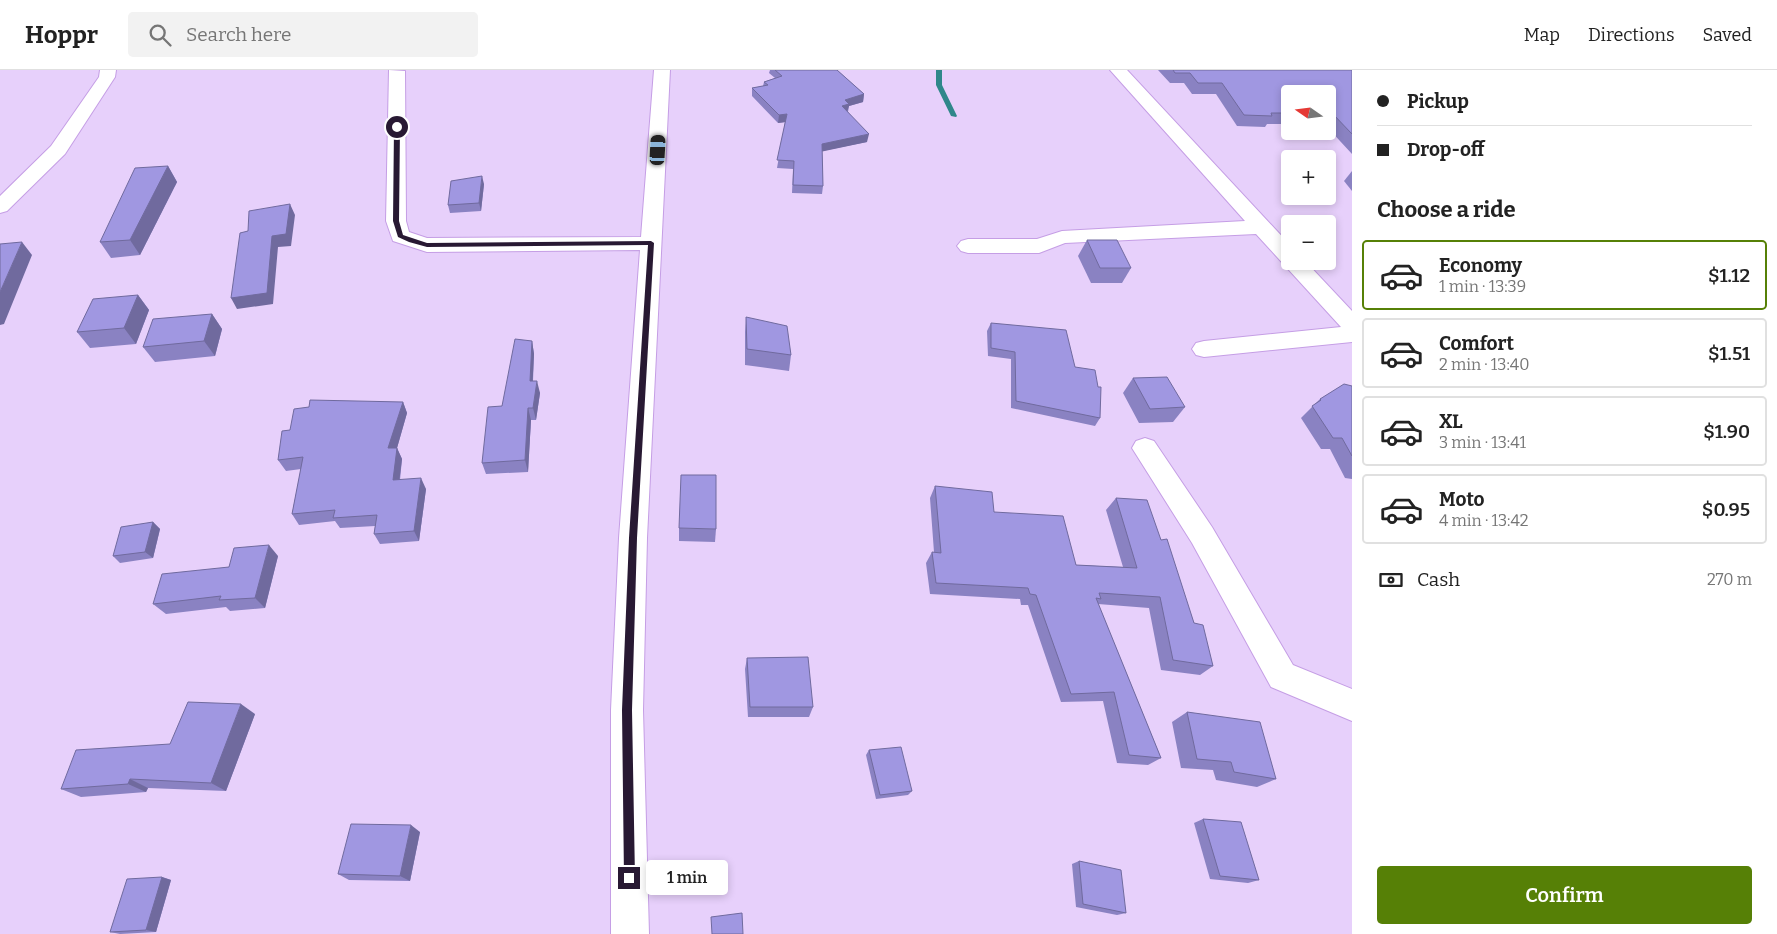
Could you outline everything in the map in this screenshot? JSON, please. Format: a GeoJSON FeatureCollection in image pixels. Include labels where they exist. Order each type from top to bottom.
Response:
{"type":"FeatureCollection","features":[{"type":"Feature","properties":{"kind":"street"},"geometry":{"type":"LineString","coordinates":[[0,207],[58,150],[107,78],[108,70]]}},
{"type":"Feature","properties":{"kind":"street"},"geometry":{"type":"LineString","coordinates":[[630,934],[627,710],[633,538],[662,70]]}},
{"type":"Feature","properties":{"kind":"street"},"geometry":{"type":"LineString","coordinates":[[1118,70],[1281,248]]}},
{"type":"Feature","properties":{"kind":"street"},"geometry":{"type":"LineString","coordinates":[[397,71],[396,221],[400,236],[427,245],[651,243]]}},
{"type":"Feature","properties":{"kind":"street"},"geometry":{"type":"LineString","coordinates":[[968,246],[1039,246],[1062,237],[1261,227]]}},
{"type":"Feature","properties":{"kind":"street"},"geometry":{"type":"LineString","coordinates":[[1301,270],[1352,325]]}},
{"type":"Feature","properties":{"kind":"street"},"geometry":{"type":"LineString","coordinates":[[1204,349],[1352,334]]}},
{"type":"Feature","properties":{"kind":"street"},"geometry":{"type":"LineString","coordinates":[[1145,448],[1202,536],[1282,676],[1352,705]]}},
{"type":"Feature","properties":{"kind":"building"},"geometry":{"type":"Polygon","coordinates":[[[775,70],[837,70],[864,94],[845,100],[849,104],[842,106],[869,134],[822,144],[823,186],[793,185],[794,161],[777,160],[787,114],[779,115],[752,88],[768,85],[764,82],[782,76],[775,70]]]}},
{"type":"Feature","properties":{"kind":"building"},"geometry":{"type":"Polygon","coordinates":[[[1173,70],[1352,70],[1352,134],[1336,117],[1336,85],[1281,85],[1281,113],[1271,113],[1272,116],[1244,115],[1222,83],[1198,83],[1190,73],[1175,73],[1173,70]]]}},
{"type":"Feature","properties":{"kind":"building"},"geometry":{"type":"Polygon","coordinates":[[[168,166],[130,240],[100,242],[135,168],[168,166]]]}},
{"type":"Feature","properties":{"kind":"building"},"geometry":{"type":"Polygon","coordinates":[[[482,176],[479,203],[448,205],[451,181],[482,176]]]}},
{"type":"Feature","properties":{"kind":"building"},"geometry":{"type":"Polygon","coordinates":[[[290,204],[286,234],[272,236],[267,293],[231,298],[240,233],[248,231],[249,211],[290,204]]]}},
{"type":"Feature","properties":{"kind":"building"},"geometry":{"type":"Polygon","coordinates":[[[1087,240],[1117,240],[1131,268],[1100,268],[1087,240]]]}},
{"type":"Feature","properties":{"kind":"building"},"geometry":{"type":"Polygon","coordinates":[[[22,242],[0,292],[0,244],[22,242]]]}},
{"type":"Feature","properties":{"kind":"building"},"geometry":{"type":"Polygon","coordinates":[[[138,295],[124,328],[77,332],[93,299],[138,295]]]}},
{"type":"Feature","properties":{"kind":"building"},"geometry":{"type":"Polygon","coordinates":[[[212,314],[204,341],[143,347],[153,319],[212,314]]]}},
{"type":"Feature","properties":{"kind":"building"},"geometry":{"type":"Polygon","coordinates":[[[746,317],[787,326],[791,355],[747,349],[746,317]]]}},
{"type":"Feature","properties":{"kind":"building"},"geometry":{"type":"Polygon","coordinates":[[[991,323],[1066,330],[1075,367],[1095,370],[1098,387],[1101,387],[1100,418],[1016,401],[1015,352],[991,348],[991,323]]]}},
{"type":"Feature","properties":{"kind":"building"},"geometry":{"type":"Polygon","coordinates":[[[515,339],[532,341],[530,381],[537,381],[533,408],[528,408],[525,460],[482,463],[488,407],[502,406],[515,339]]]}},
{"type":"Feature","properties":{"kind":"building"},"geometry":{"type":"Polygon","coordinates":[[[1167,377],[1185,407],[1150,409],[1133,378],[1167,377]]]}},
{"type":"Feature","properties":{"kind":"building"},"geometry":{"type":"Polygon","coordinates":[[[1344,384],[1352,386],[1352,456],[1342,438],[1333,438],[1312,406],[1344,384]]]}},
{"type":"Feature","properties":{"kind":"building"},"geometry":{"type":"Polygon","coordinates":[[[310,400],[403,402],[388,448],[397,448],[393,480],[421,478],[414,531],[374,534],[377,515],[333,518],[335,510],[292,514],[303,457],[278,460],[282,431],[290,430],[294,409],[309,407],[310,400]]]}},
{"type":"Feature","properties":{"kind":"building"},"geometry":{"type":"Polygon","coordinates":[[[681,475],[716,475],[716,529],[679,528],[681,475]]]}},
{"type":"Feature","properties":{"kind":"building"},"geometry":{"type":"Polygon","coordinates":[[[935,486],[992,492],[994,512],[1063,516],[1076,565],[1137,568],[1116,498],[1147,500],[1161,540],[1167,539],[1194,623],[1203,625],[1213,666],[1173,660],[1160,597],[1099,593],[1101,599],[1096,598],[1161,758],[1129,755],[1114,692],[1071,694],[1036,595],[1030,594],[1028,588],[936,583],[932,552],[941,553],[935,486]]]}},
{"type":"Feature","properties":{"kind":"building"},"geometry":{"type":"Polygon","coordinates":[[[153,522],[145,552],[113,556],[121,527],[153,522]]]}},
{"type":"Feature","properties":{"kind":"building"},"geometry":{"type":"Polygon","coordinates":[[[269,545],[255,598],[219,600],[221,596],[153,604],[162,574],[229,567],[234,548],[269,545]]]}},
{"type":"Feature","properties":{"kind":"building"},"geometry":{"type":"Polygon","coordinates":[[[808,657],[813,707],[750,707],[747,658],[808,657]]]}},
{"type":"Feature","properties":{"kind":"building"},"geometry":{"type":"Polygon","coordinates":[[[188,702],[241,704],[211,783],[130,779],[128,784],[61,789],[76,750],[170,744],[188,702]]]}},
{"type":"Feature","properties":{"kind":"building"},"geometry":{"type":"Polygon","coordinates":[[[1187,712],[1260,722],[1276,779],[1234,772],[1231,762],[1197,759],[1187,712]]]}},
{"type":"Feature","properties":{"kind":"building"},"geometry":{"type":"Polygon","coordinates":[[[901,747],[912,791],[880,795],[869,750],[901,747]]]}},
{"type":"Feature","properties":{"kind":"building"},"geometry":{"type":"Polygon","coordinates":[[[1203,819],[1241,822],[1259,880],[1220,876],[1203,819]]]}},
{"type":"Feature","properties":{"kind":"building"},"geometry":{"type":"Polygon","coordinates":[[[351,824],[411,825],[400,876],[338,874],[351,824]]]}},
{"type":"Feature","properties":{"kind":"building"},"geometry":{"type":"Polygon","coordinates":[[[1079,861],[1121,870],[1126,913],[1083,904],[1079,861]]]}},
{"type":"Feature","properties":{"kind":"building"},"geometry":{"type":"Polygon","coordinates":[[[162,877],[146,930],[110,932],[127,879],[162,877]]]}},
{"type":"Feature","properties":{"kind":"building"},"geometry":{"type":"Polygon","coordinates":[[[742,913],[743,934],[712,934],[711,917],[742,913]]]}},
{"type":"Feature","properties":{"kind":"waterway"},"geometry":{"type":"LineString","coordinates":[[939,70],[939,85],[954,116]]}},
{"type":"Feature","properties":{"kind":"route"},"geometry":{"type":"LineString","coordinates":[[397,127],[396,221],[400,236],[427,245],[651,243],[633,538],[627,710],[629,878]]}}]}
